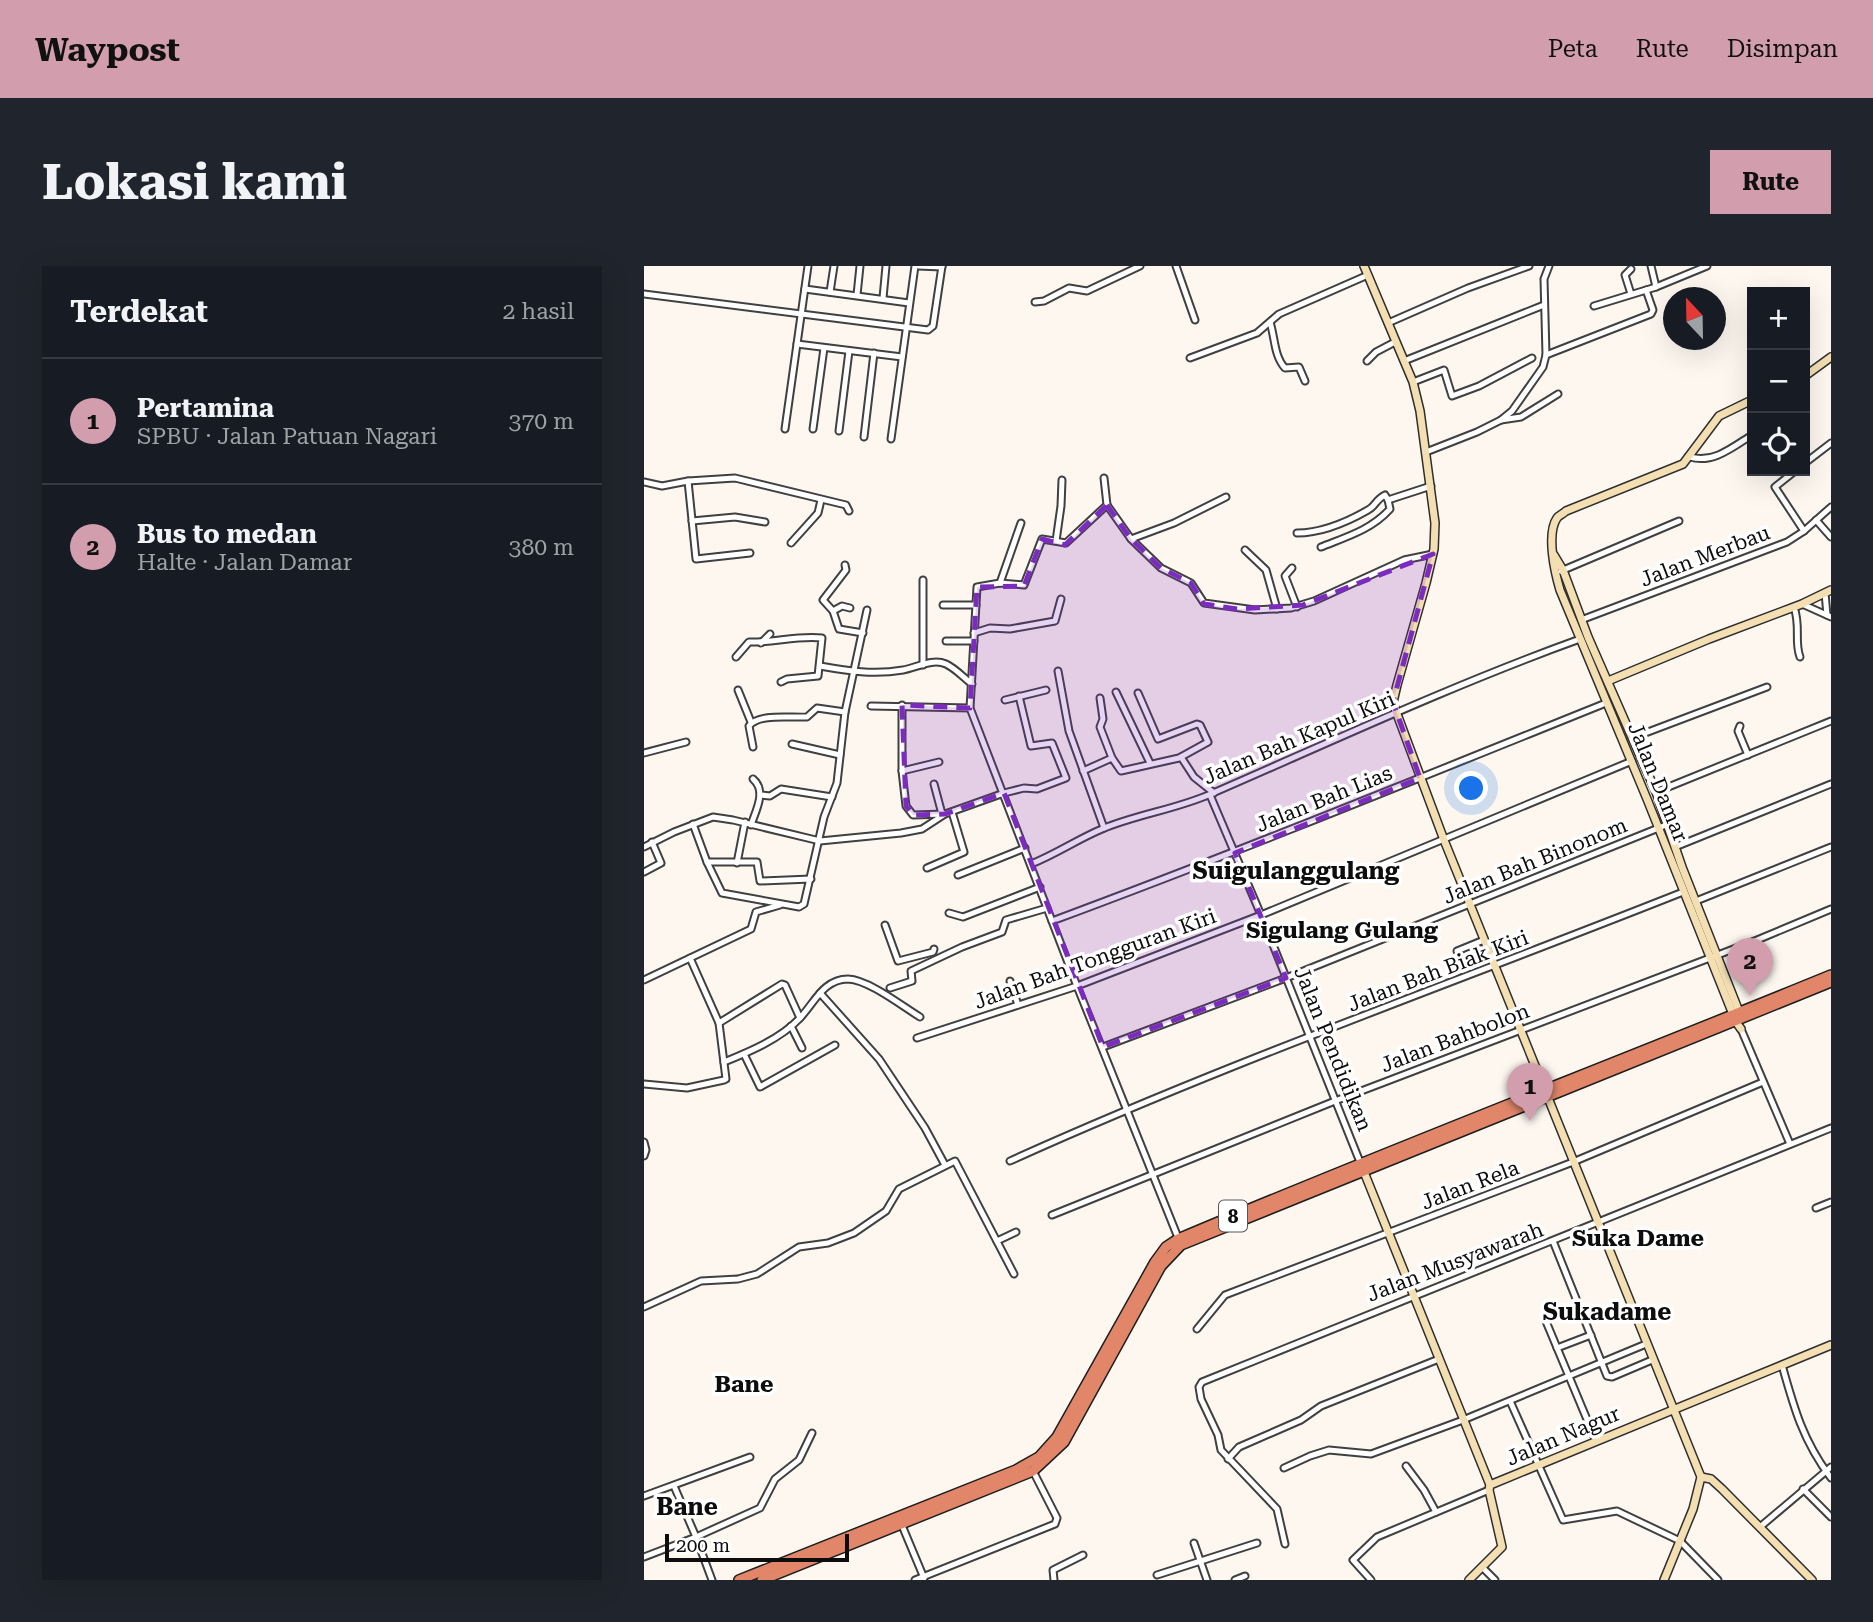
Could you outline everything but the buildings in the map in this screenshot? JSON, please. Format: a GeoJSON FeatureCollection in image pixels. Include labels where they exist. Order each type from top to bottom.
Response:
{"type":"FeatureCollection","features":[{"type":"Feature","properties":{"kind":"highway","name":"8"},"geometry":{"type":"LineString","coordinates":[[739,1580],[1016,1470],[1039,1457],[1057,1437],[1166,1247],[1362,1166],[1829,982]]}},
{"type":"Feature","properties":{"kind":"highway","name":"8"},"geometry":{"type":"LineString","coordinates":[[761,1580],[1033,1471],[1064,1441],[1161,1266],[1180,1242]]}},
{"type":"Feature","properties":{"kind":"street"},"geometry":{"type":"LineString","coordinates":[[785,429],[808,266]]}},
{"type":"Feature","properties":{"kind":"street"},"geometry":{"type":"LineString","coordinates":[[830,292],[834,266]]}},
{"type":"Feature","properties":{"kind":"street"},"geometry":{"type":"LineString","coordinates":[[857,295],[860,266]]}},
{"type":"Feature","properties":{"kind":"street"},"geometry":{"type":"LineString","coordinates":[[883,298],[887,266]]}},
{"type":"Feature","properties":{"kind":"street"},"geometry":{"type":"LineString","coordinates":[[644,294],[801,313],[906,327],[928,330],[933,326],[942,267],[917,266],[909,303],[906,327],[891,439]]}},
{"type":"Feature","properties":{"kind":"street"},"geometry":{"type":"LineString","coordinates":[[1035,302],[1042,302],[1069,288],[1087,291],[1140,266]]}},
{"type":"Feature","properties":{"kind":"street"},"geometry":{"type":"LineString","coordinates":[[1176,266],[1195,320]]}},
{"type":"Feature","properties":{"kind":"street"},"geometry":{"type":"LineString","coordinates":[[1364,266],[1413,383],[1420,411],[1436,523],[1433,554],[1393,702],[1494,967],[1701,1477],[1693,1509],[1664,1580]]}},
{"type":"Feature","properties":{"kind":"street"},"geometry":{"type":"LineString","coordinates":[[1388,323],[1468,288],[1529,266]]}},
{"type":"Feature","properties":{"kind":"street"},"geometry":{"type":"LineString","coordinates":[[1426,452],[1501,420],[1512,411],[1543,367],[1546,355],[1544,279],[1549,266]]}},
{"type":"Feature","properties":{"kind":"street"},"geometry":{"type":"LineString","coordinates":[[1651,266],[1656,287]]}},
{"type":"Feature","properties":{"kind":"street"},"geometry":{"type":"LineString","coordinates":[[1594,306],[1656,287],[1707,266]]}},
{"type":"Feature","properties":{"kind":"street"},"geometry":{"type":"LineString","coordinates":[[1631,269],[1625,275],[1631,294]]}},
{"type":"Feature","properties":{"kind":"street"},"geometry":{"type":"LineString","coordinates":[[1191,358],[1257,333],[1279,314],[1368,275]]}},
{"type":"Feature","properties":{"kind":"street"},"geometry":{"type":"LineString","coordinates":[[805,289],[909,303]]}},
{"type":"Feature","properties":{"kind":"street"},"geometry":{"type":"LineString","coordinates":[[1546,355],[1651,314],[1653,310],[1646,290]]}},
{"type":"Feature","properties":{"kind":"street"},"geometry":{"type":"LineString","coordinates":[[1404,361],[1544,305]]}},
{"type":"Feature","properties":{"kind":"street"},"geometry":{"type":"LineString","coordinates":[[1270,322],[1282,366],[1299,367],[1305,381]]}},
{"type":"Feature","properties":{"kind":"street"},"geometry":{"type":"LineString","coordinates":[[1367,360],[1395,342]]}},
{"type":"Feature","properties":{"kind":"street"},"geometry":{"type":"LineString","coordinates":[[797,344],[902,357]]}},
{"type":"Feature","properties":{"kind":"street"},"geometry":{"type":"LineString","coordinates":[[813,429],[824,348]]}},
{"type":"Feature","properties":{"kind":"street"},"geometry":{"type":"LineString","coordinates":[[839,431],[849,351]]}},
{"type":"Feature","properties":{"kind":"street"},"geometry":{"type":"LineString","coordinates":[[864,437],[874,353]]}},
{"type":"Feature","properties":{"kind":"street"},"geometry":{"type":"LineString","coordinates":[[1810,372],[1831,357]]}},
{"type":"Feature","properties":{"kind":"street"},"geometry":{"type":"LineString","coordinates":[[1413,383],[1444,370],[1452,396],[1479,386],[1532,358]]}},
{"type":"Feature","properties":{"kind":"street"},"geometry":{"type":"LineString","coordinates":[[1501,420],[1521,417],[1558,394]]}},
{"type":"Feature","properties":{"kind":"street","name":"Jalan Damar"},"geometry":{"type":"LineString","coordinates":[[1712,955],[1696,901],[1678,869],[1580,639],[1555,573],[1552,535],[1557,519],[1566,511],[1683,464],[1719,416],[1747,402]]}},
{"type":"Feature","properties":{"kind":"street"},"geometry":{"type":"LineString","coordinates":[[1690,457],[1704,460],[1747,438]]}},
{"type":"Feature","properties":{"kind":"street"},"geometry":{"type":"LineString","coordinates":[[1810,459],[1831,443]]}},
{"type":"Feature","properties":{"kind":"street"},"geometry":{"type":"LineString","coordinates":[[1789,476],[1775,487],[1804,531]]}},
{"type":"Feature","properties":{"kind":"street"},"geometry":{"type":"LineString","coordinates":[[644,482],[662,486],[688,481],[735,478],[846,505],[849,511]]}},
{"type":"Feature","properties":{"kind":"street"},"geometry":{"type":"LineString","coordinates":[[1104,478],[1107,505],[1131,539],[1161,568],[1191,583],[1206,604],[1255,610],[1297,607],[1404,560],[1433,554]]}},
{"type":"Feature","properties":{"kind":"street"},"geometry":{"type":"LineString","coordinates":[[1056,541],[1062,480]]}},
{"type":"Feature","properties":{"kind":"street"},"geometry":{"type":"LineString","coordinates":[[688,481],[696,559],[750,553]]}},
{"type":"Feature","properties":{"kind":"street"},"geometry":{"type":"LineString","coordinates":[[1388,500],[1431,486]]}},
{"type":"Feature","properties":{"kind":"street"},"geometry":{"type":"LineString","coordinates":[[1297,533],[1320,531],[1371,509],[1376,500],[1385,495],[1390,509],[1376,523],[1321,547]]}},
{"type":"Feature","properties":{"kind":"street"},"geometry":{"type":"LineString","coordinates":[[1131,539],[1174,523],[1226,497]]}},
{"type":"Feature","properties":{"kind":"street"},"geometry":{"type":"LineString","coordinates":[[791,543],[812,522],[818,513],[821,500]]}},
{"type":"Feature","properties":{"kind":"street"},"geometry":{"type":"LineString","coordinates":[[1107,505],[1066,543],[1044,538],[1041,540],[1024,585],[1000,583],[977,587],[971,708],[1077,986],[1180,1242]]}},
{"type":"Feature","properties":{"kind":"street","name":"Jalan Merbau"},"geometry":{"type":"LineString","coordinates":[[1581,620],[1787,542],[1831,507]]}},
{"type":"Feature","properties":{"kind":"street"},"geometry":{"type":"LineString","coordinates":[[692,521],[735,517],[765,522]]}},
{"type":"Feature","properties":{"kind":"street"},"geometry":{"type":"LineString","coordinates":[[1816,520],[1831,537]]}},
{"type":"Feature","properties":{"kind":"street"},"geometry":{"type":"LineString","coordinates":[[1555,573],[1679,521]]}},
{"type":"Feature","properties":{"kind":"street"},"geometry":{"type":"LineString","coordinates":[[1000,583],[1021,523]]}},
{"type":"Feature","properties":{"kind":"street"},"geometry":{"type":"LineString","coordinates":[[1245,550],[1266,570],[1277,609]]}},
{"type":"Feature","properties":{"kind":"street","name":"Jalan Damar"},"geometry":{"type":"LineString","coordinates":[[1553,555],[1563,570],[1581,620],[1656,793],[1662,827],[1675,847],[1683,892],[1738,1020]]}},
{"type":"Feature","properties":{"kind":"street"},"geometry":{"type":"LineString","coordinates":[[845,565],[846,570],[822,599],[833,611],[839,629],[863,633]]}},
{"type":"Feature","properties":{"kind":"street"},"geometry":{"type":"LineString","coordinates":[[1292,568],[1285,576],[1297,607]]}},
{"type":"Feature","properties":{"kind":"street"},"geometry":{"type":"LineString","coordinates":[[923,580],[923,665]]}},
{"type":"Feature","properties":{"kind":"street"},"geometry":{"type":"LineString","coordinates":[[1608,681],[1828,592],[1829,616],[1798,606]]}},
{"type":"Feature","properties":{"kind":"street"},"geometry":{"type":"LineString","coordinates":[[974,633],[990,628],[1010,629],[1055,621],[1061,599]]}},
{"type":"Feature","properties":{"kind":"street"},"geometry":{"type":"LineString","coordinates":[[943,605],[976,605]]}},
{"type":"Feature","properties":{"kind":"street"},"geometry":{"type":"LineString","coordinates":[[833,611],[842,606],[850,608]]}},
{"type":"Feature","properties":{"kind":"street"},"geometry":{"type":"LineString","coordinates":[[1798,606],[1797,647],[1800,657]]}},
{"type":"Feature","properties":{"kind":"street"},"geometry":{"type":"LineString","coordinates":[[693,824],[722,892],[784,904],[804,904],[824,814],[837,783],[845,712],[867,610]]}},
{"type":"Feature","properties":{"kind":"street"},"geometry":{"type":"LineString","coordinates":[[761,643],[770,634]]}},
{"type":"Feature","properties":{"kind":"street"},"geometry":{"type":"LineString","coordinates":[[736,657],[747,643],[808,636],[822,638],[820,666],[816,677],[787,679],[781,682]]}},
{"type":"Feature","properties":{"kind":"street","name":"Jalan Bah Kapul Kiri"},"geometry":{"type":"LineString","coordinates":[[1031,864],[1104,828],[1212,794],[1491,671],[1580,639]]}},
{"type":"Feature","properties":{"kind":"street"},"geometry":{"type":"LineString","coordinates":[[946,641],[974,641]]}},
{"type":"Feature","properties":{"kind":"street"},"geometry":{"type":"LineString","coordinates":[[820,666],[854,673],[885,672],[934,662],[945,664],[972,684]]}},
{"type":"Feature","properties":{"kind":"street"},"geometry":{"type":"LineString","coordinates":[[1058,671],[1068,727],[1104,828]]}},
{"type":"Feature","properties":{"kind":"street"},"geometry":{"type":"LineString","coordinates":[[1632,738],[1767,687]]}},
{"type":"Feature","properties":{"kind":"street"},"geometry":{"type":"LineString","coordinates":[[738,690],[751,722],[749,726],[752,747]]}},
{"type":"Feature","properties":{"kind":"street"},"geometry":{"type":"LineString","coordinates":[[1004,700],[1046,690]]}},
{"type":"Feature","properties":{"kind":"street"},"geometry":{"type":"LineString","coordinates":[[1116,692],[1150,763]]}},
{"type":"Feature","properties":{"kind":"street"},"geometry":{"type":"LineString","coordinates":[[1100,698],[1103,718],[1100,728],[1112,758],[1121,771],[1181,757],[1208,741],[1197,724],[1158,739],[1138,693]]}},
{"type":"Feature","properties":{"kind":"street"},"geometry":{"type":"LineString","coordinates":[[902,705],[902,771],[908,812],[913,815],[946,813],[1004,793],[1024,788],[1037,789],[1066,778],[1052,743],[1031,747],[1019,696]]}},
{"type":"Feature","properties":{"kind":"street","name":"Jalan Bah Lias"},"geometry":{"type":"LineString","coordinates":[[1052,921],[1235,853],[1329,812],[1606,703]]}},
{"type":"Feature","properties":{"kind":"street"},"geometry":{"type":"LineString","coordinates":[[871,706],[971,708]]}},
{"type":"Feature","properties":{"kind":"street"},"geometry":{"type":"LineString","coordinates":[[751,722],[766,717],[807,717],[816,708],[845,712]]}},
{"type":"Feature","properties":{"kind":"street"},"geometry":{"type":"LineString","coordinates":[[1656,793],[1831,721]]}},
{"type":"Feature","properties":{"kind":"street"},"geometry":{"type":"LineString","coordinates":[[1740,726],[1738,729],[1748,755]]}},
{"type":"Feature","properties":{"kind":"street"},"geometry":{"type":"LineString","coordinates":[[644,753],[686,742]]}},
{"type":"Feature","properties":{"kind":"street"},"geometry":{"type":"LineString","coordinates":[[792,744],[840,755]]}},
{"type":"Feature","properties":{"kind":"street"},"geometry":{"type":"LineString","coordinates":[[1181,757],[1194,776],[1212,794]]}},
{"type":"Feature","properties":{"kind":"street"},"geometry":{"type":"LineString","coordinates":[[1083,771],[1112,758]]}},
{"type":"Feature","properties":{"kind":"street","name":"Jalan Bah Tongguran Kiri"},"geometry":{"type":"LineString","coordinates":[[917,1038],[1077,986],[1261,915],[1632,761]]}},
{"type":"Feature","properties":{"kind":"street"},"geometry":{"type":"LineString","coordinates":[[902,771],[939,762]]}},
{"type":"Feature","properties":{"kind":"street"},"geometry":{"type":"LineString","coordinates":[[737,863],[748,824],[761,795],[759,785],[753,779]]}},
{"type":"Feature","properties":{"kind":"street"},"geometry":{"type":"LineString","coordinates":[[1675,847],[1831,784]]}},
{"type":"Feature","properties":{"kind":"street"},"geometry":{"type":"LineString","coordinates":[[927,868],[964,852],[934,785]]}},
{"type":"Feature","properties":{"kind":"street"},"geometry":{"type":"LineString","coordinates":[[761,795],[770,796],[781,789],[832,797]]}},
{"type":"Feature","properties":{"kind":"street","name":"Jalan Pendidikan"},"geometry":{"type":"LineString","coordinates":[[1212,794],[1490,1487]]}},
{"type":"Feature","properties":{"kind":"street"},"geometry":{"type":"LineString","coordinates":[[644,847],[713,817],[820,841],[912,831],[925,828],[946,813]]}},
{"type":"Feature","properties":{"kind":"street","name":"Jalan Bah Binonom"},"geometry":{"type":"LineString","coordinates":[[1103,1047],[1286,978],[1662,827]]}},
{"type":"Feature","properties":{"kind":"street"},"geometry":{"type":"LineString","coordinates":[[644,872],[661,863],[652,842]]}},
{"type":"Feature","properties":{"kind":"street"},"geometry":{"type":"LineString","coordinates":[[1696,901],[1831,847]]}},
{"type":"Feature","properties":{"kind":"street"},"geometry":{"type":"LineString","coordinates":[[958,875],[1025,848]]}},
{"type":"Feature","properties":{"kind":"street"},"geometry":{"type":"LineString","coordinates":[[707,862],[757,862],[760,881],[811,879]]}},
{"type":"Feature","properties":{"kind":"street"},"geometry":{"type":"LineString","coordinates":[[950,913],[963,917],[1040,887]]}},
{"type":"Feature","properties":{"kind":"street","name":"Jalan Bah Biak Kiri"},"geometry":{"type":"LineString","coordinates":[[1010,1161],[1311,1038],[1683,892]]}},
{"type":"Feature","properties":{"kind":"street"},"geometry":{"type":"LineString","coordinates":[[644,980],[751,929],[758,911],[784,904]]}},
{"type":"Feature","properties":{"kind":"street"},"geometry":{"type":"LineString","coordinates":[[910,972],[962,947],[1002,932],[1006,920],[1047,908]]}},
{"type":"Feature","properties":{"kind":"street","name":"Jalan Bahbolon"},"geometry":{"type":"LineString","coordinates":[[1052,1215],[1335,1101],[1757,940],[1831,909]]}},
{"type":"Feature","properties":{"kind":"street"},"geometry":{"type":"LineString","coordinates":[[885,925],[898,960],[902,961],[910,972],[912,981],[890,988]]}},
{"type":"Feature","properties":{"kind":"street"},"geometry":{"type":"LineString","coordinates":[[1457,951],[1484,940]]}},
{"type":"Feature","properties":{"kind":"street"},"geometry":{"type":"LineString","coordinates":[[902,961],[933,952],[934,949]]}},
{"type":"Feature","properties":{"kind":"street"},"geometry":{"type":"LineString","coordinates":[[644,1084],[687,1088],[726,1079],[719,1023],[690,958]]}},
{"type":"Feature","properties":{"kind":"street"},"geometry":{"type":"LineString","coordinates":[[724,1062],[744,1054],[791,1026],[820,993],[839,981],[850,979],[864,984],[920,1017]]}},
{"type":"Feature","properties":{"kind":"street"},"geometry":{"type":"LineString","coordinates":[[1010,981],[1018,1005]]}},
{"type":"Feature","properties":{"kind":"street"},"geometry":{"type":"LineString","coordinates":[[719,1023],[783,984],[800,1018]]}},
{"type":"Feature","properties":{"kind":"street"},"geometry":{"type":"LineString","coordinates":[[820,993],[879,1059],[928,1133],[945,1165]]}},
{"type":"Feature","properties":{"kind":"street"},"geometry":{"type":"LineString","coordinates":[[1738,1020],[1790,1144]]}},
{"type":"Feature","properties":{"kind":"street"},"geometry":{"type":"LineString","coordinates":[[791,1026],[802,1048]]}},
{"type":"Feature","properties":{"kind":"street"},"geometry":{"type":"LineString","coordinates":[[744,1054],[760,1087],[835,1045]]}},
{"type":"Feature","properties":{"kind":"street","name":"Jalan Rela"},"geometry":{"type":"LineString","coordinates":[[1197,1329],[1226,1295],[1573,1163],[1763,1082]]}},
{"type":"Feature","properties":{"kind":"street","name":"Jalan Musyawarah"},"geometry":{"type":"LineString","coordinates":[[1228,1459],[1221,1450],[1217,1431],[1201,1399],[1200,1384],[1207,1380],[1414,1294],[1553,1241],[1831,1128]]}},
{"type":"Feature","properties":{"kind":"street"},"geometry":{"type":"LineString","coordinates":[[644,1142],[644,1156]]}},
{"type":"Feature","properties":{"kind":"street"},"geometry":{"type":"LineString","coordinates":[[644,1307],[701,1281],[738,1279],[757,1274],[794,1249],[828,1243],[853,1233],[886,1210],[898,1189],[956,1161],[1014,1274]]}},
{"type":"Feature","properties":{"kind":"street"},"geometry":{"type":"LineString","coordinates":[[1816,1208],[1831,1202]]}},
{"type":"Feature","properties":{"kind":"street"},"geometry":{"type":"LineString","coordinates":[[998,1241],[1016,1232]]}},
{"type":"Feature","properties":{"kind":"street"},"geometry":{"type":"LineString","coordinates":[[1553,1241],[1605,1374],[1609,1377],[1653,1360]]}},
{"type":"Feature","properties":{"kind":"street"},"geometry":{"type":"LineString","coordinates":[[1545,1319],[1596,1441]]}},
{"type":"Feature","properties":{"kind":"street"},"geometry":{"type":"LineString","coordinates":[[1558,1348],[1591,1335]]}},
{"type":"Feature","properties":{"kind":"street"},"geometry":{"type":"LineString","coordinates":[[1284,1468],[1329,1450],[1371,1454],[1463,1420],[1646,1344]]}},
{"type":"Feature","properties":{"kind":"street","name":"Jalan Nagur"},"geometry":{"type":"LineString","coordinates":[[1469,1580],[1503,1544],[1490,1487],[1673,1408],[1831,1345]]}},
{"type":"Feature","properties":{"kind":"street"},"geometry":{"type":"LineString","coordinates":[[1285,1544],[1276,1508],[1228,1459],[1240,1447],[1303,1419],[1318,1407],[1438,1359]]}},
{"type":"Feature","properties":{"kind":"street"},"geometry":{"type":"LineString","coordinates":[[1782,1364],[1803,1433],[1828,1469],[1831,1478]]}},
{"type":"Feature","properties":{"kind":"street"},"geometry":{"type":"LineString","coordinates":[[1510,1401],[1563,1520],[1615,1511],[1680,1541],[1718,1580]]}},
{"type":"Feature","properties":{"kind":"street"},"geometry":{"type":"LineString","coordinates":[[644,1557],[760,1508],[775,1479],[799,1460],[812,1433]]}},
{"type":"Feature","properties":{"kind":"street"},"geometry":{"type":"LineString","coordinates":[[644,1496],[750,1457]]}},
{"type":"Feature","properties":{"kind":"street"},"geometry":{"type":"LineString","coordinates":[[1406,1466],[1436,1512]]}},
{"type":"Feature","properties":{"kind":"street"},"geometry":{"type":"LineString","coordinates":[[1760,1527],[1828,1469]]}},
{"type":"Feature","properties":{"kind":"street"},"geometry":{"type":"LineString","coordinates":[[915,1580],[1055,1524],[1057,1518],[1033,1471]]}},
{"type":"Feature","properties":{"kind":"street"},"geometry":{"type":"LineString","coordinates":[[1701,1477],[1711,1479],[1722,1489],[1812,1580]]}},
{"type":"Feature","properties":{"kind":"street"},"geometry":{"type":"LineString","coordinates":[[674,1486],[712,1580]]}},
{"type":"Feature","properties":{"kind":"street"},"geometry":{"type":"LineString","coordinates":[[1371,1580],[1353,1559],[1377,1537],[1490,1487]]}},
{"type":"Feature","properties":{"kind":"street"},"geometry":{"type":"LineString","coordinates":[[1803,1489],[1831,1517]]}},
{"type":"Feature","properties":{"kind":"street"},"geometry":{"type":"LineString","coordinates":[[901,1523],[924,1578]]}},
{"type":"Feature","properties":{"kind":"street"},"geometry":{"type":"LineString","coordinates":[[1194,1543],[1207,1580]]}},
{"type":"Feature","properties":{"kind":"street"},"geometry":{"type":"LineString","coordinates":[[1157,1576],[1257,1543]]}},
{"type":"Feature","properties":{"kind":"street"},"geometry":{"type":"LineString","coordinates":[[1054,1580],[1053,1570],[1083,1555]]}},
{"type":"Feature","properties":{"kind":"street"},"geometry":{"type":"LineString","coordinates":[[1482,1567],[1495,1580]]}},
{"type":"Feature","properties":{"kind":"street"},"geometry":{"type":"LineString","coordinates":[[1235,1580],[1245,1576]]}},
{"type":"Feature","properties":{"kind":"highlighted area"},"geometry":{"type":"Polygon","coordinates":[[[1107,505],[1131,539],[1161,568],[1191,583],[1204,604],[1237,609],[1303,605],[1433,554],[1393,702],[1420,778],[1235,853],[1286,978],[1103,1047],[1004,793],[945,814],[913,815],[906,806],[902,705],[970,708],[977,587],[1024,586],[1042,539],[1065,545],[1107,505]]]}},
{"type":"Feature","properties":{"kind":"place","name":"Bus to medan"},"geometry":{"type":"Point","coordinates":[1750,996]}},
{"type":"Feature","properties":{"kind":"place","name":"Pertamina"},"geometry":{"type":"Point","coordinates":[1530,1121]}},
{"type":"Feature","properties":{"kind":"district","name":"Suigulanggulang"},"geometry":{"type":"Point","coordinates":[1296,871]}},
{"type":"Feature","properties":{"kind":"district","name":"Sigulang Gulang"},"geometry":{"type":"Point","coordinates":[1342,930]}},
{"type":"Feature","properties":{"kind":"district","name":"Suka Dame"},"geometry":{"type":"Point","coordinates":[1638,1238]}},
{"type":"Feature","properties":{"kind":"district","name":"Sukadame"},"geometry":{"type":"Point","coordinates":[1607,1312]}},
{"type":"Feature","properties":{"kind":"district","name":"Bane"},"geometry":{"type":"Point","coordinates":[744,1384]}},
{"type":"Feature","properties":{"kind":"district","name":"Bane"},"geometry":{"type":"Point","coordinates":[687,1507]}}]}
